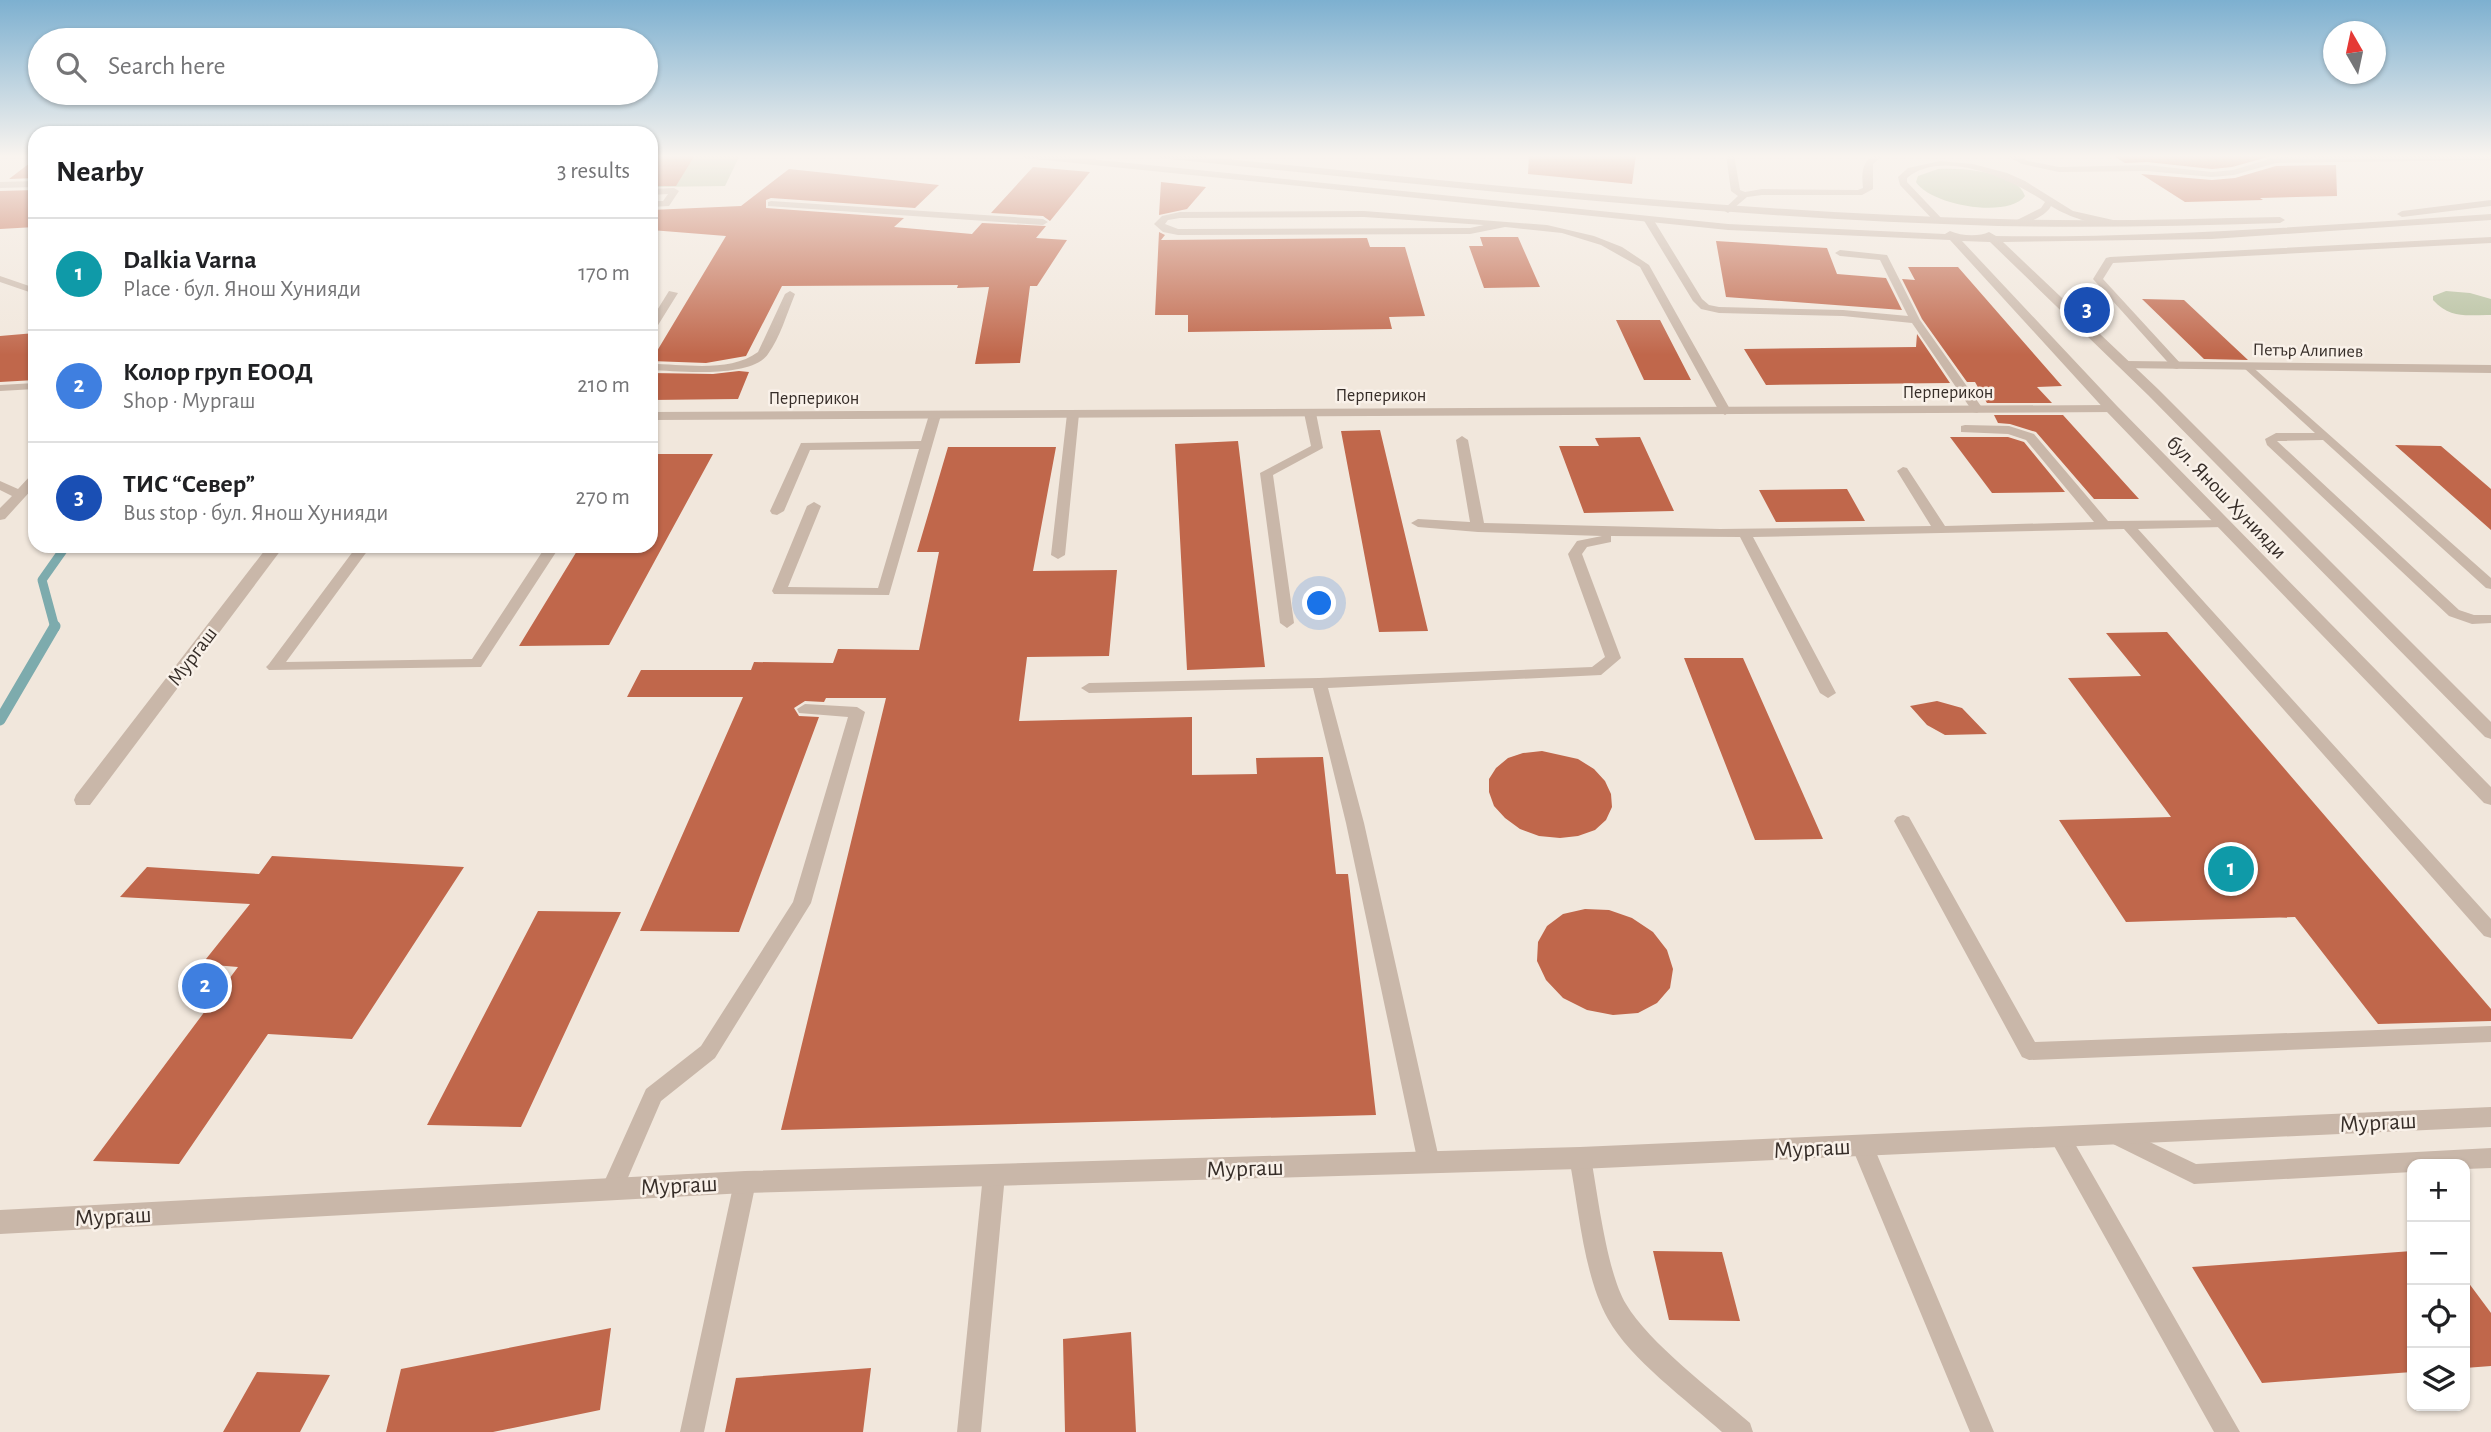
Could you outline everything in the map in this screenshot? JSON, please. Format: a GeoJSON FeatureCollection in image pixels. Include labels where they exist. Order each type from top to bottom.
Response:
{"type":"FeatureCollection","features":[{"type":"Feature","properties":{"kind":"street"},"geometry":{"type":"LineString","coordinates":[[1676,222],[1728,227],[1992,239],[2212,236],[2420,222]]}},
{"type":"Feature","properties":{"kind":"street"},"geometry":{"type":"LineString","coordinates":[[1728,222],[1728,227]]}},
{"type":"Feature","properties":{"kind":"street","name":"бул. Янош Хунияди"},"geometry":{"type":"LineString","coordinates":[[1940,222],[2112,409],[2491,798]]}},
{"type":"Feature","properties":{"kind":"street"},"geometry":{"type":"LineString","coordinates":[[1970,222],[2128,222]]}},
{"type":"Feature","properties":{"kind":"street","name":"бул. Янош Хунияди"},"geometry":{"type":"LineString","coordinates":[[1976,222],[2125,365],[2491,733]]}},
{"type":"Feature","properties":{"kind":"street","name":"Петър Алипиев"},"geometry":{"type":"LineString","coordinates":[[2125,365],[2491,369]]}},
{"type":"Feature","properties":{"kind":"street","name":"Перперикон"},"geometry":{"type":"LineString","coordinates":[[658,416],[2112,409]]}},
{"type":"Feature","properties":{"kind":"street","name":"Мургаш"},"geometry":{"type":"LineString","coordinates":[[83,800],[271,553]]}},
{"type":"Feature","properties":{"kind":"street","name":"Мургаш"},"geometry":{"type":"LineString","coordinates":[[0,1222],[745,1182],[1580,1158],[2491,1116]]}},
{"type":"Feature","properties":{"kind":"lane"},"geometry":{"type":"LineString","coordinates":[[1161,222],[1159,224],[1166,230],[1178,232],[1470,231],[1505,224]]}},
{"type":"Feature","properties":{"kind":"lane"},"geometry":{"type":"LineString","coordinates":[[1305,222],[1306,232]]}},
{"type":"Feature","properties":{"kind":"lane"},"geometry":{"type":"LineString","coordinates":[[1474,222],[1573,232],[1616,247],[1644,265],[1725,411]]}},
{"type":"Feature","properties":{"kind":"lane"},"geometry":{"type":"LineString","coordinates":[[1650,222],[1698,301],[1705,307],[1719,310],[1843,313],[1915,320]]}},
{"type":"Feature","properties":{"kind":"lane"},"geometry":{"type":"LineString","coordinates":[[2177,366],[2098,279],[2110,260],[2491,240]]}},
{"type":"Feature","properties":{"kind":"lane"},"geometry":{"type":"LineString","coordinates":[[1840,253],[1884,257],[1915,320],[1977,409]]}},
{"type":"Feature","properties":{"kind":"lane"},"geometry":{"type":"LineString","coordinates":[[0,279],[28,288]]}},
{"type":"Feature","properties":{"kind":"lane"},"geometry":{"type":"LineString","coordinates":[[658,367],[733,366],[755,361],[763,354],[790,294]]}},
{"type":"Feature","properties":{"kind":"lane"},"geometry":{"type":"LineString","coordinates":[[658,301],[670,298],[658,317]]}},
{"type":"Feature","properties":{"kind":"lane"},"geometry":{"type":"LineString","coordinates":[[2248,366],[2491,585]]}},
{"type":"Feature","properties":{"kind":"lane"},"geometry":{"type":"LineString","coordinates":[[0,388],[28,386]]}},
{"type":"Feature","properties":{"kind":"lane"},"geometry":{"type":"LineString","coordinates":[[1287,624],[1266,473],[1317,449],[1310,413]]}},
{"type":"Feature","properties":{"kind":"lane"},"geometry":{"type":"LineString","coordinates":[[1058,555],[1073,414]]}},
{"type":"Feature","properties":{"kind":"lane"},"geometry":{"type":"LineString","coordinates":[[814,506],[779,591],[884,592],[935,415]]}},
{"type":"Feature","properties":{"kind":"lane"},"geometry":{"type":"LineString","coordinates":[[1965,429],[2009,430],[2030,437],[2104,525]]}},
{"type":"Feature","properties":{"kind":"lane"},"geometry":{"type":"LineString","coordinates":[[2326,436],[2271,439],[2271,442],[2454,612],[2472,620],[2491,619]]}},
{"type":"Feature","properties":{"kind":"lane"},"geometry":{"type":"LineString","coordinates":[[1462,440],[1478,528]]}},
{"type":"Feature","properties":{"kind":"lane"},"geometry":{"type":"LineString","coordinates":[[776,511],[805,446],[926,445]]}},
{"type":"Feature","properties":{"kind":"lane"},"geometry":{"type":"LineString","coordinates":[[1903,471],[1940,529]]}},
{"type":"Feature","properties":{"kind":"lane"},"geometry":{"type":"LineString","coordinates":[[0,485],[20,495]]}},
{"type":"Feature","properties":{"kind":"lane"},"geometry":{"type":"LineString","coordinates":[[0,516],[28,486]]}},
{"type":"Feature","properties":{"kind":"lane"},"geometry":{"type":"LineString","coordinates":[[1418,523],[1530,532],[1745,534],[2223,523]]}},
{"type":"Feature","properties":{"kind":"lane"},"geometry":{"type":"LineString","coordinates":[[2127,524],[2491,930]]}},
{"type":"Feature","properties":{"kind":"lane"},"geometry":{"type":"LineString","coordinates":[[1089,688],[1319,683],[1596,671],[1613,658],[1574,554],[1582,544],[1640,533]]}},
{"type":"Feature","properties":{"kind":"lane"},"geometry":{"type":"LineString","coordinates":[[1745,534],[1828,694]]}},
{"type":"Feature","properties":{"kind":"lane"},"geometry":{"type":"LineString","coordinates":[[359,553],[274,667],[476,664],[548,553]]}},
{"type":"Feature","properties":{"kind":"lane"},"geometry":{"type":"LineString","coordinates":[[1319,683],[1355,823],[1429,1163]]}},
{"type":"Feature","properties":{"kind":"lane"},"geometry":{"type":"LineString","coordinates":[[612,1189],[653,1095],[708,1052],[802,903],[857,712],[805,709]]}},
{"type":"Feature","properties":{"kind":"lane"},"geometry":{"type":"LineString","coordinates":[[1903,821],[2029,1051],[2491,1034]]}},
{"type":"Feature","properties":{"kind":"lane"},"geometry":{"type":"LineString","coordinates":[[2114,1134],[2194,1174],[2491,1158]]}},
{"type":"Feature","properties":{"kind":"lane"},"geometry":{"type":"LineString","coordinates":[[2060,1136],[2228,1432]]}},
{"type":"Feature","properties":{"kind":"lane"},"geometry":{"type":"LineString","coordinates":[[1862,1145],[1982,1432]]}},
{"type":"Feature","properties":{"kind":"lane"},"geometry":{"type":"LineString","coordinates":[[1580,1158],[1603,1276],[1617,1312],[1646,1347],[1741,1432]]}},
{"type":"Feature","properties":{"kind":"lane"},"geometry":{"type":"LineString","coordinates":[[970,1432],[994,1175]]}},
{"type":"Feature","properties":{"kind":"lane"},"geometry":{"type":"LineString","coordinates":[[692,1432],[745,1182]]}},
{"type":"Feature","properties":{"kind":"green space"},"geometry":{"type":"Polygon","coordinates":[[[2446,291],[2470,293],[2491,299],[2491,315],[2455,314],[2440,307],[2433,300],[2433,296],[2446,291]]]}},
{"type":"Feature","properties":{"kind":"building"},"geometry":{"type":"Polygon","coordinates":[[[0,222],[28,222],[28,227],[0,229],[0,222]]]}},
{"type":"Feature","properties":{"kind":"building"},"geometry":{"type":"Polygon","coordinates":[[[658,222],[900,222],[894,227],[972,234],[982,223],[1046,226],[1036,238],[1067,240],[1037,286],[1030,286],[1020,363],[975,364],[989,287],[957,288],[958,285],[782,286],[746,356],[706,363],[658,361],[658,349],[726,236],[658,231],[658,222]]]}},
{"type":"Feature","properties":{"kind":"building"},"geometry":{"type":"Polygon","coordinates":[[[1159,232],[1165,235],[1161,240],[1367,238],[1370,247],[1405,247],[1425,316],[1389,317],[1392,329],[1188,332],[1188,315],[1155,315],[1159,232]]]}},
{"type":"Feature","properties":{"kind":"building"},"geometry":{"type":"Polygon","coordinates":[[[1480,237],[1518,237],[1540,287],[1484,288],[1469,246],[1483,246],[1480,237]]]}},
{"type":"Feature","properties":{"kind":"building"},"geometry":{"type":"Polygon","coordinates":[[[1716,241],[1827,248],[1837,274],[1886,278],[1902,310],[1726,297],[1716,241]]]}},
{"type":"Feature","properties":{"kind":"building"},"geometry":{"type":"Polygon","coordinates":[[[1908,267],[1958,267],[2062,386],[2037,387],[2052,403],[1987,403],[1975,382],[1967,382],[1922,319],[1902,279],[1915,280],[1908,267]]]}},
{"type":"Feature","properties":{"kind":"building"},"geometry":{"type":"Polygon","coordinates":[[[2142,299],[2184,300],[2248,360],[2204,359],[2142,299]]]}},
{"type":"Feature","properties":{"kind":"building"},"geometry":{"type":"Polygon","coordinates":[[[1616,320],[1660,320],[1691,380],[1644,380],[1616,320]]]}},
{"type":"Feature","properties":{"kind":"building"},"geometry":{"type":"Polygon","coordinates":[[[28,334],[28,380],[0,382],[0,336],[28,334]]]}},
{"type":"Feature","properties":{"kind":"building"},"geometry":{"type":"Polygon","coordinates":[[[1917,334],[1950,383],[1766,385],[1744,349],[1916,347],[1917,334]]]}},
{"type":"Feature","properties":{"kind":"building"},"geometry":{"type":"Polygon","coordinates":[[[749,372],[738,399],[658,400],[658,373],[749,372]]]}},
{"type":"Feature","properties":{"kind":"building"},"geometry":{"type":"Polygon","coordinates":[[[1994,415],[2063,415],[2139,499],[2094,499],[2036,432],[1998,423],[1994,415]]]}},
{"type":"Feature","properties":{"kind":"building"},"geometry":{"type":"Polygon","coordinates":[[[1380,430],[1428,631],[1379,632],[1341,431],[1380,430]]]}},
{"type":"Feature","properties":{"kind":"building"},"geometry":{"type":"Polygon","coordinates":[[[1640,437],[1674,511],[1584,513],[1559,446],[1599,446],[1595,438],[1640,437]]]}},
{"type":"Feature","properties":{"kind":"building"},"geometry":{"type":"Polygon","coordinates":[[[1950,437],[2008,437],[2024,442],[2065,492],[1992,493],[1950,437]]]}},
{"type":"Feature","properties":{"kind":"building"},"geometry":{"type":"Polygon","coordinates":[[[1238,441],[1265,667],[1187,670],[1175,444],[1238,441]]]}},
{"type":"Feature","properties":{"kind":"building"},"geometry":{"type":"Polygon","coordinates":[[[2395,445],[2441,446],[2491,489],[2491,530],[2395,445]]]}},
{"type":"Feature","properties":{"kind":"building"},"geometry":{"type":"Polygon","coordinates":[[[948,447],[1056,447],[1033,571],[1117,570],[1109,656],[1027,657],[1019,721],[1192,717],[1192,775],[1257,774],[1256,758],[1323,757],[1336,874],[1348,874],[1376,1115],[781,1130],[886,698],[826,698],[824,702],[805,701],[794,708],[799,716],[819,717],[739,932],[640,931],[743,697],[627,697],[641,670],[751,670],[754,662],[833,663],[838,649],[919,650],[939,552],[917,552],[948,447]]]}},
{"type":"Feature","properties":{"kind":"building"},"geometry":{"type":"Polygon","coordinates":[[[658,454],[713,454],[609,645],[519,646],[576,553],[658,553],[658,454]]]}},
{"type":"Feature","properties":{"kind":"building"},"geometry":{"type":"Polygon","coordinates":[[[1847,489],[1865,521],[1776,522],[1759,490],[1847,489]]]}},
{"type":"Feature","properties":{"kind":"building"},"geometry":{"type":"Polygon","coordinates":[[[2167,632],[2491,1009],[2491,1021],[2378,1024],[2295,917],[2126,922],[2059,820],[2171,817],[2068,678],[2141,676],[2106,633],[2167,632]]]}},
{"type":"Feature","properties":{"kind":"building"},"geometry":{"type":"Polygon","coordinates":[[[1684,658],[1743,658],[1823,839],[1755,840],[1684,658]]]}},
{"type":"Feature","properties":{"kind":"building"},"geometry":{"type":"Polygon","coordinates":[[[1937,701],[1962,708],[1987,734],[1945,735],[1927,725],[1910,706],[1937,701]]]}},
{"type":"Feature","properties":{"kind":"building"},"geometry":{"type":"Polygon","coordinates":[[[1542,751],[1578,759],[1594,769],[1605,781],[1611,794],[1612,807],[1606,820],[1595,830],[1560,838],[1539,836],[1520,829],[1494,806],[1489,792],[1489,779],[1496,768],[1508,758],[1542,751]]]}},
{"type":"Feature","properties":{"kind":"building"},"geometry":{"type":"Polygon","coordinates":[[[272,856],[464,867],[352,1039],[268,1034],[179,1164],[93,1161],[238,967],[202,964],[250,904],[120,897],[147,867],[259,874],[272,856]]]}},
{"type":"Feature","properties":{"kind":"building"},"geometry":{"type":"Polygon","coordinates":[[[1585,909],[1609,910],[1632,918],[1653,932],[1667,950],[1673,969],[1670,988],[1657,1003],[1638,1013],[1613,1015],[1587,1010],[1563,998],[1546,980],[1537,961],[1538,942],[1547,926],[1563,914],[1585,909]]]}},
{"type":"Feature","properties":{"kind":"building"},"geometry":{"type":"Polygon","coordinates":[[[538,911],[621,912],[521,1127],[427,1125],[538,911]]]}},
{"type":"Feature","properties":{"kind":"building"},"geometry":{"type":"Polygon","coordinates":[[[1653,1251],[1722,1252],[1740,1321],[1669,1320],[1653,1251]]]}},
{"type":"Feature","properties":{"kind":"building"},"geometry":{"type":"Polygon","coordinates":[[[2407,1251],[2407,1372],[2262,1383],[2192,1267],[2407,1251]]]}},
{"type":"Feature","properties":{"kind":"building"},"geometry":{"type":"Polygon","coordinates":[[[2470,1285],[2491,1313],[2491,1366],[2470,1368],[2470,1285]]]}},
{"type":"Feature","properties":{"kind":"building"},"geometry":{"type":"Polygon","coordinates":[[[611,1328],[600,1410],[493,1432],[386,1432],[401,1369],[611,1328]]]}},
{"type":"Feature","properties":{"kind":"building"},"geometry":{"type":"Polygon","coordinates":[[[1131,1332],[1136,1432],[1065,1432],[1063,1339],[1131,1332]]]}},
{"type":"Feature","properties":{"kind":"building"},"geometry":{"type":"Polygon","coordinates":[[[871,1368],[863,1432],[725,1432],[736,1378],[871,1368]]]}},
{"type":"Feature","properties":{"kind":"building"},"geometry":{"type":"Polygon","coordinates":[[[257,1372],[330,1375],[300,1432],[223,1432],[257,1372]]]}},
{"type":"Feature","properties":{"kind":"waterway"},"geometry":{"type":"LineString","coordinates":[[55,627],[42,580],[61,553]]}},
{"type":"Feature","properties":{"kind":"waterway"},"geometry":{"type":"LineString","coordinates":[[0,720],[55,627]]}},
{"type":"Feature","properties":{"kind":"place","name":"ТИС “Север”"},"geometry":{"type":"Point","coordinates":[2087,310]}},
{"type":"Feature","properties":{"kind":"place","name":"Dalkia Varna"},"geometry":{"type":"Point","coordinates":[2231,869]}},
{"type":"Feature","properties":{"kind":"place","name":"Колор груп ЕООД"},"geometry":{"type":"Point","coordinates":[205,986]}}]}
